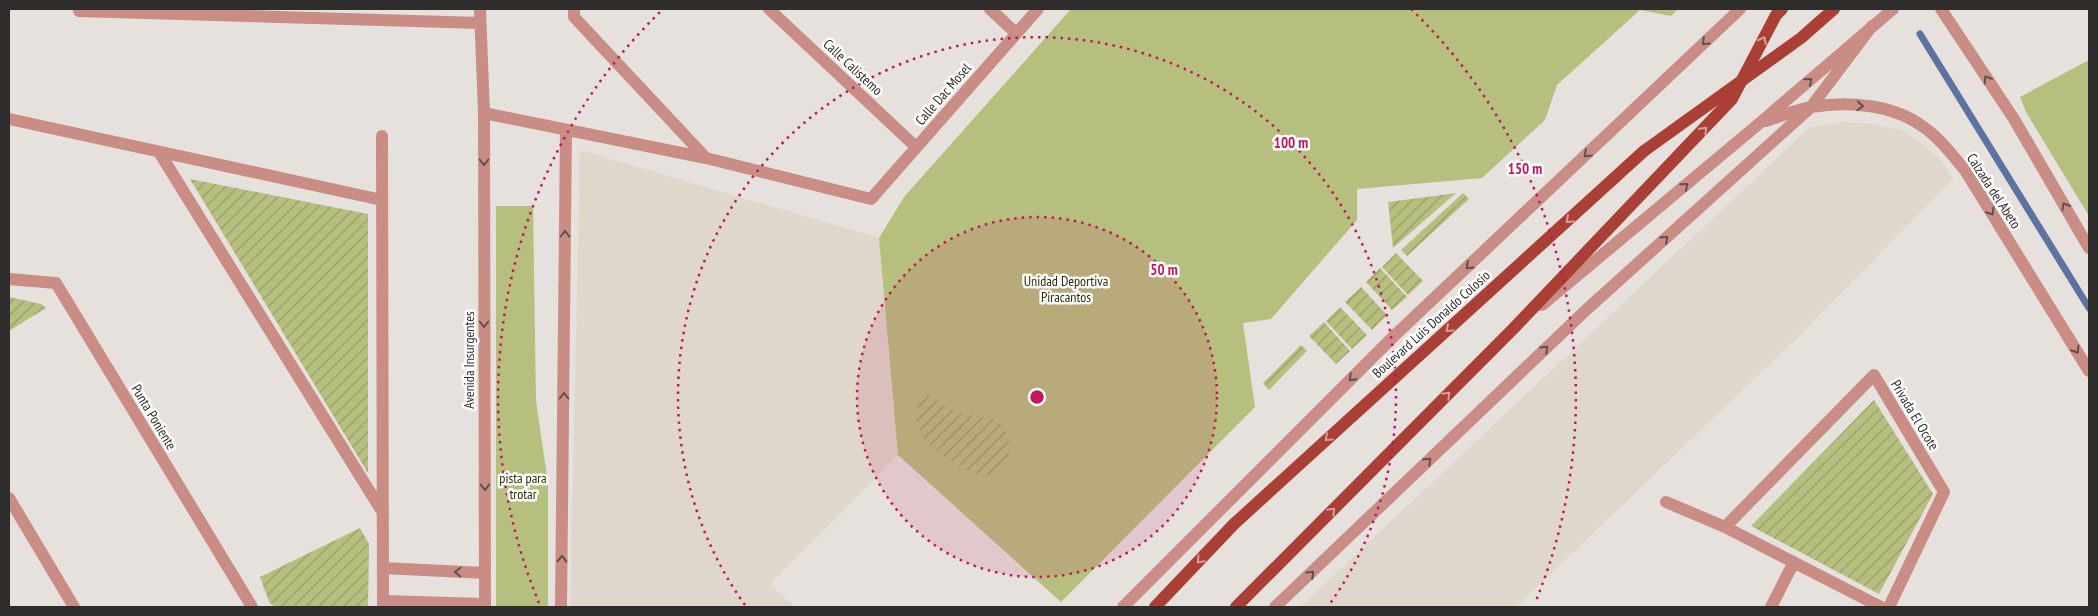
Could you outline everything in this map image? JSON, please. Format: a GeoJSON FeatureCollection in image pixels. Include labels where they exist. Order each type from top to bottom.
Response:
{"type":"FeatureCollection","features":[{"type":"Feature","properties":{"kind":"main road"},"geometry":{"type":"LineString","coordinates":[[1236,607],[1513,329],[1732,99],[1776,15],[1782,9]]}},
{"type":"Feature","properties":{"kind":"main road","name":"Boulevard Luis Donaldo Colosio"},"geometry":{"type":"LineString","coordinates":[[1155,607],[1234,524],[1644,152],[1801,38],[1834,9]]}},
{"type":"Feature","properties":{"kind":"street"},"geometry":{"type":"LineString","coordinates":[[79,9],[79,11],[480,22]]}},
{"type":"Feature","properties":{"kind":"street","name":"Avenida Insurgentes"},"geometry":{"type":"LineString","coordinates":[[480,9],[484,113],[485,606]]}},
{"type":"Feature","properties":{"kind":"street","name":"Calle Calistemo"},"geometry":{"type":"LineString","coordinates":[[769,9],[916,147]]}},
{"type":"Feature","properties":{"kind":"street"},"geometry":{"type":"LineString","coordinates":[[990,9],[1016,33]]}},
{"type":"Feature","properties":{"kind":"street","name":"Calle Dac Mosel"},"geometry":{"type":"LineString","coordinates":[[706,158],[871,198],[1038,9]]}},
{"type":"Feature","properties":{"kind":"street"},"geometry":{"type":"LineString","coordinates":[[1123,607],[1393,337],[1740,9]]}},
{"type":"Feature","properties":{"kind":"street"},"geometry":{"type":"LineString","coordinates":[[1513,329],[1761,122],[1892,9]]}},
{"type":"Feature","properties":{"kind":"street"},"geometry":{"type":"LineString","coordinates":[[1941,9],[2014,119],[2089,248]]}},
{"type":"Feature","properties":{"kind":"street"},"geometry":{"type":"LineString","coordinates":[[574,13],[706,158]]}},
{"type":"Feature","properties":{"kind":"street"},"geometry":{"type":"LineString","coordinates":[[1275,607],[1585,311],[1811,107],[1872,26]]}},
{"type":"Feature","properties":{"kind":"street","name":"Calzada del Abeto"},"geometry":{"type":"LineString","coordinates":[[1761,122],[1811,107],[1841,105],[1880,107],[1905,116],[1923,126],[1945,146],[1965,170],[2089,371]]}},
{"type":"Feature","properties":{"kind":"street"},"geometry":{"type":"LineString","coordinates":[[484,113],[706,158]]}},
{"type":"Feature","properties":{"kind":"street"},"geometry":{"type":"LineString","coordinates":[[9,119],[382,200]]}},
{"type":"Feature","properties":{"kind":"street"},"geometry":{"type":"LineString","coordinates":[[561,607],[566,130]]}},
{"type":"Feature","properties":{"kind":"street"},"geometry":{"type":"LineString","coordinates":[[382,136],[383,604],[485,606]]}},
{"type":"Feature","properties":{"kind":"street"},"geometry":{"type":"LineString","coordinates":[[159,152],[383,513]]}},
{"type":"Feature","properties":{"kind":"street","name":"Punta Poniente"},"geometry":{"type":"LineString","coordinates":[[9,279],[56,283],[252,607]]}},
{"type":"Feature","properties":{"kind":"street","name":"Privada El Ocote"},"geometry":{"type":"LineString","coordinates":[[1726,527],[1874,374],[1944,492],[1889,607]]}},
{"type":"Feature","properties":{"kind":"street"},"geometry":{"type":"LineString","coordinates":[[9,498],[74,607]]}},
{"type":"Feature","properties":{"kind":"street"},"geometry":{"type":"LineString","coordinates":[[1666,502],[1726,527],[1881,607]]}},
{"type":"Feature","properties":{"kind":"street"},"geometry":{"type":"LineString","coordinates":[[1771,607],[1794,562]]}},
{"type":"Feature","properties":{"kind":"street"},"geometry":{"type":"LineString","coordinates":[[383,568],[485,573]]}},
{"type":"Feature","properties":{"kind":"shaded area"},"geometry":{"type":"Polygon","coordinates":[[[1845,122],[1873,124],[1902,130],[1924,145],[1942,161],[1953,179],[1796,339],[1516,607],[1300,607],[1810,127],[1845,122]]]}},
{"type":"Feature","properties":{"kind":"shaded area"},"geometry":{"type":"Polygon","coordinates":[[[580,150],[879,238],[898,455],[770,584],[795,607],[570,607],[580,150]]]}},
{"type":"Feature","properties":{"kind":"green space","name":"Unidad Deportiva Piracantos"},"geometry":{"type":"Polygon","coordinates":[[[1071,9],[1678,9],[1671,16],[1640,10],[1557,85],[1545,120],[1482,178],[1357,189],[1357,220],[1271,319],[1243,323],[1255,407],[1061,602],[898,455],[879,238],[904,197],[1071,9]]]}},
{"type":"Feature","properties":{"kind":"green space"},"geometry":{"type":"Polygon","coordinates":[[[2089,60],[2089,216],[2026,112],[2020,97],[2089,60]]]}},
{"type":"Feature","properties":{"kind":"green space"},"geometry":{"type":"Polygon","coordinates":[[[190,179],[368,214],[368,473],[190,179]]]}},
{"type":"Feature","properties":{"kind":"green space"},"geometry":{"type":"Polygon","coordinates":[[[1456,193],[1393,248],[1388,202],[1456,193]]]}},
{"type":"Feature","properties":{"kind":"green space"},"geometry":{"type":"Polygon","coordinates":[[[1463,193],[1469,199],[1407,256],[1401,250],[1463,193]]]}},
{"type":"Feature","properties":{"kind":"green space","name":"pista para trotar"},"geometry":{"type":"Polygon","coordinates":[[[496,206],[533,206],[536,401],[548,483],[548,607],[496,607],[496,206]]]}},
{"type":"Feature","properties":{"kind":"green space"},"geometry":{"type":"Polygon","coordinates":[[[1396,253],[1423,281],[1408,295],[1382,267],[1396,253]]]}},
{"type":"Feature","properties":{"kind":"green space"},"geometry":{"type":"Polygon","coordinates":[[[1380,268],[1407,297],[1392,310],[1366,282],[1380,268]]]}},
{"type":"Feature","properties":{"kind":"green space"},"geometry":{"type":"Polygon","coordinates":[[[1361,287],[1387,315],[1372,330],[1345,302],[1361,287]]]}},
{"type":"Feature","properties":{"kind":"green space"},"geometry":{"type":"Polygon","coordinates":[[[9,297],[41,304],[46,308],[9,331],[9,297]]]}},
{"type":"Feature","properties":{"kind":"green space"},"geometry":{"type":"Polygon","coordinates":[[[1340,307],[1367,335],[1352,349],[1326,321],[1340,307]]]}},
{"type":"Feature","properties":{"kind":"green space"},"geometry":{"type":"Polygon","coordinates":[[[1324,322],[1350,351],[1336,364],[1309,336],[1324,322]]]}},
{"type":"Feature","properties":{"kind":"green space"},"geometry":{"type":"Polygon","coordinates":[[[1301,345],[1307,351],[1269,390],[1263,383],[1301,345]]]}},
{"type":"Feature","properties":{"kind":"green space"},"geometry":{"type":"Polygon","coordinates":[[[929,395],[950,409],[965,414],[998,420],[1006,432],[1010,443],[1009,454],[1000,469],[988,475],[977,475],[952,461],[925,440],[917,425],[916,413],[921,397],[929,395]]]}},
{"type":"Feature","properties":{"kind":"green space"},"geometry":{"type":"Polygon","coordinates":[[[1874,400],[1933,494],[1879,594],[1751,526],[1874,400]]]}},
{"type":"Feature","properties":{"kind":"green space"},"geometry":{"type":"Polygon","coordinates":[[[360,528],[369,544],[368,607],[275,607],[269,602],[260,577],[360,528]]]}},
{"type":"Feature","properties":{"kind":"waterway"},"geometry":{"type":"LineString","coordinates":[[1920,34],[2089,308]]}}]}
